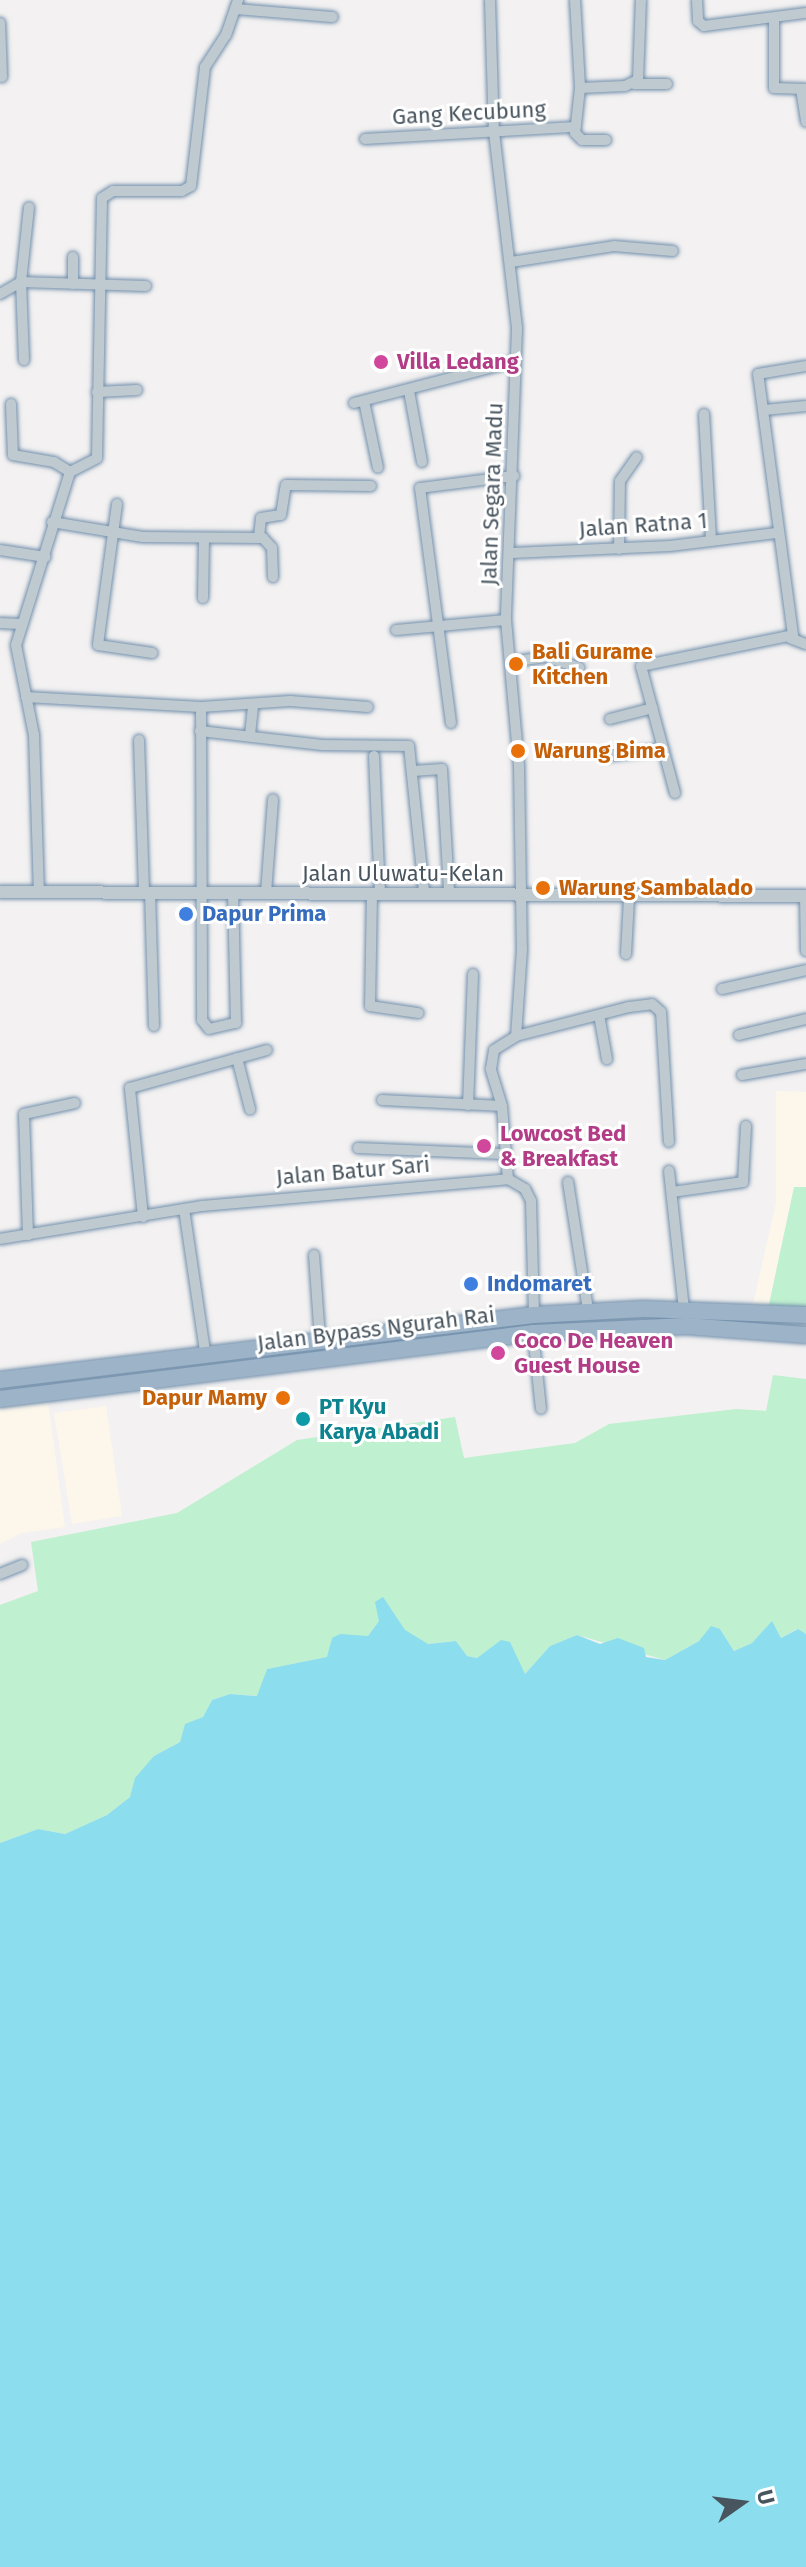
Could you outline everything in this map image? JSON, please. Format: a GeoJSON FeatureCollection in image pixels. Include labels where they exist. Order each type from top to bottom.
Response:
{"type":"FeatureCollection","features":[{"type":"Feature","properties":{"kind":"highway","name":"Jalan Bypass Ngurah Rai"},"geometry":{"type":"LineString","coordinates":[[0,1380],[320,1338],[588,1310],[684,1309],[806,1315]]}},
{"type":"Feature","properties":{"kind":"highway","name":"Jalan Bypass Ngurah Rai"},"geometry":{"type":"LineString","coordinates":[[0,1399],[403,1345],[533,1333],[686,1326],[806,1335]]}},
{"type":"Feature","properties":{"kind":"street","name":"Jalan Segara Madu"},"geometry":{"type":"LineString","coordinates":[[490,0],[494,132],[511,262],[516,361],[512,553],[506,620],[519,766],[519,894]]}},
{"type":"Feature","properties":{"kind":"street"},"geometry":{"type":"LineString","coordinates":[[575,0],[580,88],[575,127],[582,140],[606,140]]}},
{"type":"Feature","properties":{"kind":"street"},"geometry":{"type":"LineString","coordinates":[[634,84],[642,61],[641,0]]}},
{"type":"Feature","properties":{"kind":"street"},"geometry":{"type":"LineString","coordinates":[[697,0],[698,21],[704,26],[806,13]]}},
{"type":"Feature","properties":{"kind":"street"},"geometry":{"type":"LineString","coordinates":[[39,892],[35,746],[16,655],[20,624],[45,557],[52,522],[70,472],[97,458],[104,195],[182,191],[192,185],[205,67],[236,5],[333,17]]}},
{"type":"Feature","properties":{"kind":"street"},"geometry":{"type":"LineString","coordinates":[[774,18],[774,88],[803,89],[806,122]]}},
{"type":"Feature","properties":{"kind":"street"},"geometry":{"type":"LineString","coordinates":[[0,23],[5,77]]}},
{"type":"Feature","properties":{"kind":"street"},"geometry":{"type":"LineString","coordinates":[[580,88],[667,84]]}},
{"type":"Feature","properties":{"kind":"street","name":"Gang Kecubung"},"geometry":{"type":"LineString","coordinates":[[365,139],[575,127]]}},
{"type":"Feature","properties":{"kind":"street"},"geometry":{"type":"LineString","coordinates":[[24,360],[21,282],[29,207]]}},
{"type":"Feature","properties":{"kind":"street"},"geometry":{"type":"LineString","coordinates":[[511,262],[614,246],[673,251]]}},
{"type":"Feature","properties":{"kind":"street"},"geometry":{"type":"LineString","coordinates":[[73,257],[73,284]]}},
{"type":"Feature","properties":{"kind":"street"},"geometry":{"type":"LineString","coordinates":[[0,294],[21,282],[146,286]]}},
{"type":"Feature","properties":{"kind":"street"},"geometry":{"type":"LineString","coordinates":[[378,468],[359,402],[516,361]]}},
{"type":"Feature","properties":{"kind":"street"},"geometry":{"type":"LineString","coordinates":[[790,638],[793,629],[776,533],[759,372],[806,366]]}},
{"type":"Feature","properties":{"kind":"street"},"geometry":{"type":"LineString","coordinates":[[97,392],[137,390]]}},
{"type":"Feature","properties":{"kind":"street"},"geometry":{"type":"LineString","coordinates":[[409,391],[422,462]]}},
{"type":"Feature","properties":{"kind":"street"},"geometry":{"type":"LineString","coordinates":[[11,404],[13,455],[54,462],[70,472]]}},
{"type":"Feature","properties":{"kind":"street"},"geometry":{"type":"LineString","coordinates":[[764,410],[806,406]]}},
{"type":"Feature","properties":{"kind":"street"},"geometry":{"type":"LineString","coordinates":[[704,414],[711,541]]}},
{"type":"Feature","properties":{"kind":"street"},"geometry":{"type":"LineString","coordinates":[[619,549],[620,481],[637,457]]}},
{"type":"Feature","properties":{"kind":"street"},"geometry":{"type":"LineString","coordinates":[[451,723],[435,625],[420,487],[514,476]]}},
{"type":"Feature","properties":{"kind":"street"},"geometry":{"type":"LineString","coordinates":[[259,537],[261,518],[281,515],[286,485],[371,486]]}},
{"type":"Feature","properties":{"kind":"street"},"geometry":{"type":"LineString","coordinates":[[117,504],[98,645],[152,653]]}},
{"type":"Feature","properties":{"kind":"street"},"geometry":{"type":"LineString","coordinates":[[52,522],[113,534],[259,537],[271,545],[273,577]]}},
{"type":"Feature","properties":{"kind":"street","name":"Jalan Ratna 1"},"geometry":{"type":"LineString","coordinates":[[512,553],[619,549],[776,533]]}},
{"type":"Feature","properties":{"kind":"street"},"geometry":{"type":"LineString","coordinates":[[203,598],[204,538]]}},
{"type":"Feature","properties":{"kind":"street"},"geometry":{"type":"LineString","coordinates":[[0,550],[45,557]]}},
{"type":"Feature","properties":{"kind":"street"},"geometry":{"type":"LineString","coordinates":[[396,630],[506,620]]}},
{"type":"Feature","properties":{"kind":"street"},"geometry":{"type":"LineString","coordinates":[[0,623],[20,624]]}},
{"type":"Feature","properties":{"kind":"street"},"geometry":{"type":"LineString","coordinates":[[675,793],[644,663],[790,638],[806,644]]}},
{"type":"Feature","properties":{"kind":"street"},"geometry":{"type":"LineString","coordinates":[[510,662],[546,657],[579,668]]}},
{"type":"Feature","properties":{"kind":"street"},"geometry":{"type":"LineString","coordinates":[[26,697],[201,707],[253,704],[368,707]]}},
{"type":"Feature","properties":{"kind":"street"},"geometry":{"type":"LineString","coordinates":[[250,735],[253,704]]}},
{"type":"Feature","properties":{"kind":"street"},"geometry":{"type":"LineString","coordinates":[[201,707],[202,1020],[209,1029],[237,1021],[233,893]]}},
{"type":"Feature","properties":{"kind":"street"},"geometry":{"type":"LineString","coordinates":[[610,719],[653,708]]}},
{"type":"Feature","properties":{"kind":"street"},"geometry":{"type":"LineString","coordinates":[[200,731],[322,745],[408,745],[424,892]]}},
{"type":"Feature","properties":{"kind":"street"},"geometry":{"type":"LineString","coordinates":[[139,740],[154,1026]]}},
{"type":"Feature","properties":{"kind":"street"},"geometry":{"type":"LineString","coordinates":[[606,756],[664,749]]}},
{"type":"Feature","properties":{"kind":"street"},"geometry":{"type":"LineString","coordinates":[[374,756],[376,893],[373,1008],[418,1013]]}},
{"type":"Feature","properties":{"kind":"street"},"geometry":{"type":"LineString","coordinates":[[413,771],[442,769],[449,892]]}},
{"type":"Feature","properties":{"kind":"street"},"geometry":{"type":"LineString","coordinates":[[266,893],[273,799]]}},
{"type":"Feature","properties":{"kind":"street","name":"Jalan Uluwatu-Kelan"},"geometry":{"type":"LineString","coordinates":[[0,892],[449,892],[629,899],[806,896]]}},
{"type":"Feature","properties":{"kind":"street"},"geometry":{"type":"LineString","coordinates":[[516,1036],[519,894]]}},
{"type":"Feature","properties":{"kind":"street"},"geometry":{"type":"LineString","coordinates":[[806,896],[806,951]]}},
{"type":"Feature","properties":{"kind":"street"},"geometry":{"type":"LineString","coordinates":[[626,954],[629,899]]}},
{"type":"Feature","properties":{"kind":"street"},"geometry":{"type":"LineString","coordinates":[[722,989],[806,970]]}},
{"type":"Feature","properties":{"kind":"street"},"geometry":{"type":"LineString","coordinates":[[468,1105],[473,974]]}},
{"type":"Feature","properties":{"kind":"street"},"geometry":{"type":"LineString","coordinates":[[534,1315],[531,1201],[525,1189],[508,1179],[503,1154],[502,1106],[491,1058],[497,1047],[516,1036],[599,1015],[646,1004],[659,1008],[669,1142]]}},
{"type":"Feature","properties":{"kind":"street"},"geometry":{"type":"LineString","coordinates":[[599,1015],[607,1059]]}},
{"type":"Feature","properties":{"kind":"street"},"geometry":{"type":"LineString","coordinates":[[739,1035],[806,1019]]}},
{"type":"Feature","properties":{"kind":"street"},"geometry":{"type":"LineString","coordinates":[[143,1217],[130,1088],[267,1050]]}},
{"type":"Feature","properties":{"kind":"street"},"geometry":{"type":"LineString","coordinates":[[237,1058],[250,1109]]}},
{"type":"Feature","properties":{"kind":"street"},"geometry":{"type":"LineString","coordinates":[[742,1075],[806,1064]]}},
{"type":"Feature","properties":{"kind":"street"},"geometry":{"type":"LineString","coordinates":[[382,1100],[502,1106]]}},
{"type":"Feature","properties":{"kind":"street"},"geometry":{"type":"LineString","coordinates":[[28,1235],[24,1114],[75,1103]]}},
{"type":"Feature","properties":{"kind":"street"},"geometry":{"type":"LineString","coordinates":[[672,1192],[743,1182],[746,1126]]}},
{"type":"Feature","properties":{"kind":"street"},"geometry":{"type":"LineString","coordinates":[[358,1148],[503,1154]]}},
{"type":"Feature","properties":{"kind":"street"},"geometry":{"type":"LineString","coordinates":[[669,1171],[684,1309]]}},
{"type":"Feature","properties":{"kind":"street","name":"Jalan Batur Sari"},"geometry":{"type":"LineString","coordinates":[[0,1239],[202,1206],[508,1179]]}},
{"type":"Feature","properties":{"kind":"street"},"geometry":{"type":"LineString","coordinates":[[568,1182],[588,1310]]}},
{"type":"Feature","properties":{"kind":"street"},"geometry":{"type":"LineString","coordinates":[[184,1209],[205,1352]]}},
{"type":"Feature","properties":{"kind":"street"},"geometry":{"type":"LineString","coordinates":[[314,1255],[320,1338]]}},
{"type":"Feature","properties":{"kind":"street"},"geometry":{"type":"LineString","coordinates":[[533,1333],[541,1409]]}},
{"type":"Feature","properties":{"kind":"street"},"geometry":{"type":"LineString","coordinates":[[0,1574],[22,1565]]}},
{"type":"Feature","properties":{"kind":"shaded area"},"geometry":{"type":"Polygon","coordinates":[[[776,1091],[806,1092],[806,1310],[752,1309],[776,1203],[776,1091]]]}},
{"type":"Feature","properties":{"kind":"shaded area"},"geometry":{"type":"Polygon","coordinates":[[[48,1402],[65,1527],[22,1533],[0,1544],[0,1408],[48,1402]]]}},
{"type":"Feature","properties":{"kind":"shaded area"},"geometry":{"type":"Polygon","coordinates":[[[106,1406],[122,1516],[72,1524],[54,1413],[106,1406]]]}},
{"type":"Feature","properties":{"kind":"green space"},"geometry":{"type":"Polygon","coordinates":[[[794,1187],[806,1187],[806,1310],[768,1309],[794,1187]]]}},
{"type":"Feature","properties":{"kind":"green space"},"geometry":{"type":"Polygon","coordinates":[[[773,1375],[806,1379],[806,1634],[797,1629],[781,1638],[772,1622],[752,1643],[734,1651],[720,1629],[665,1660],[577,1635],[550,1646],[525,1674],[500,1641],[477,1658],[467,1656],[456,1641],[428,1644],[379,1621],[368,1636],[332,1638],[328,1657],[267,1669],[258,1696],[230,1694],[212,1700],[203,1717],[185,1725],[180,1742],[154,1756],[130,1797],[107,1815],[65,1834],[38,1829],[0,1843],[0,1605],[38,1591],[31,1542],[177,1513],[297,1440],[455,1417],[464,1458],[575,1443],[609,1424],[736,1409],[766,1411],[773,1375]]]}},
{"type":"Feature","properties":{"kind":"water"},"geometry":{"type":"Polygon","coordinates":[[[383,1597],[405,1630],[428,1644],[456,1641],[467,1656],[477,1658],[501,1640],[510,1642],[525,1674],[550,1646],[577,1635],[600,1644],[618,1638],[644,1648],[646,1657],[665,1660],[699,1641],[711,1626],[720,1629],[734,1651],[752,1643],[772,1621],[781,1638],[798,1629],[806,1634],[806,2567],[0,2567],[0,1843],[38,1829],[65,1834],[107,1815],[130,1797],[135,1778],[154,1756],[180,1742],[185,1724],[203,1717],[212,1700],[230,1694],[257,1696],[267,1669],[327,1657],[332,1638],[340,1634],[368,1636],[379,1621],[375,1602],[383,1597]]]}},
{"type":"Feature","properties":{"kind":"place","name":"Villa Ledang"},"geometry":{"type":"Point","coordinates":[381,362]}},
{"type":"Feature","properties":{"kind":"place","name":"Bali Gurame Kitchen"},"geometry":{"type":"Point","coordinates":[516,664]}},
{"type":"Feature","properties":{"kind":"place","name":"Warung Bima"},"geometry":{"type":"Point","coordinates":[518,751]}},
{"type":"Feature","properties":{"kind":"place","name":"Warung Sambalado"},"geometry":{"type":"Point","coordinates":[543,888]}},
{"type":"Feature","properties":{"kind":"place","name":"Dapur Prima"},"geometry":{"type":"Point","coordinates":[186,914]}},
{"type":"Feature","properties":{"kind":"place","name":"Lowcost Bed & Breakfast"},"geometry":{"type":"Point","coordinates":[484,1146]}},
{"type":"Feature","properties":{"kind":"place","name":"Indomaret"},"geometry":{"type":"Point","coordinates":[471,1284]}},
{"type":"Feature","properties":{"kind":"place","name":"Coco De Heaven Guest House"},"geometry":{"type":"Point","coordinates":[498,1353]}},
{"type":"Feature","properties":{"kind":"place","name":"Dapur Mamy"},"geometry":{"type":"Point","coordinates":[283,1398]}},
{"type":"Feature","properties":{"kind":"place","name":"PT Kyu Karya Abadi"},"geometry":{"type":"Point","coordinates":[303,1419]}}]}
